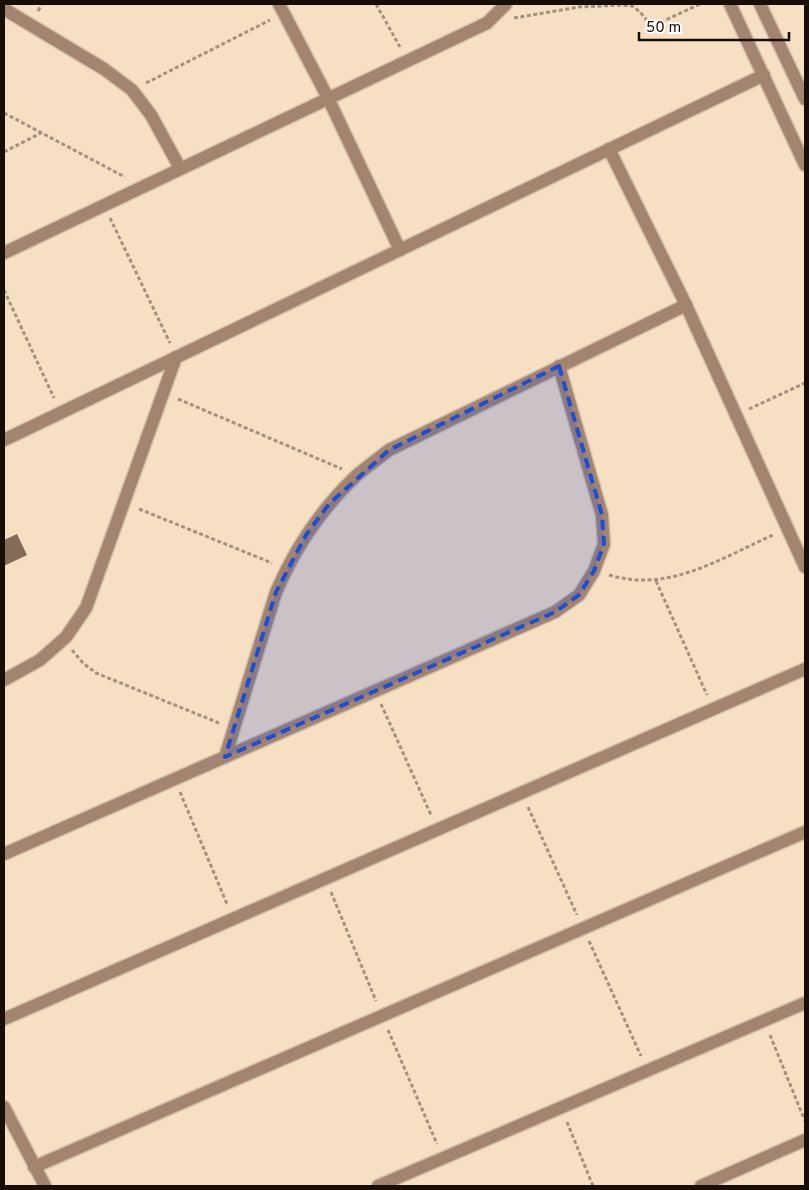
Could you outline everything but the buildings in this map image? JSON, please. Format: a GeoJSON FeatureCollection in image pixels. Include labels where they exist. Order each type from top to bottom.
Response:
{"type":"FeatureCollection","features":[{"type":"Feature","properties":{"kind":"street"},"geometry":{"type":"LineString","coordinates":[[4,253],[487,23],[506,4]]}},
{"type":"Feature","properties":{"kind":"street"},"geometry":{"type":"LineString","coordinates":[[730,4],[805,165]]}},
{"type":"Feature","properties":{"kind":"street"},"geometry":{"type":"LineString","coordinates":[[760,4],[805,99]]}},
{"type":"Feature","properties":{"kind":"street"},"geometry":{"type":"LineString","coordinates":[[282,8],[328,98],[400,250]]}},
{"type":"Feature","properties":{"kind":"street"},"geometry":{"type":"LineString","coordinates":[[4,9],[104,69],[132,90],[151,115],[180,168]]}},
{"type":"Feature","properties":{"kind":"street"},"geometry":{"type":"LineString","coordinates":[[4,440],[764,75]]}},
{"type":"Feature","properties":{"kind":"street"},"geometry":{"type":"LineString","coordinates":[[609,149],[686,305],[805,567]]}},
{"type":"Feature","properties":{"kind":"street"},"geometry":{"type":"LineString","coordinates":[[226,757],[276,592],[286,569],[306,535],[329,504],[357,476],[389,450],[686,305]]}},
{"type":"Feature","properties":{"kind":"street"},"geometry":{"type":"LineString","coordinates":[[4,680],[40,660],[66,637],[86,608],[176,357]]}},
{"type":"Feature","properties":{"kind":"street"},"geometry":{"type":"LineString","coordinates":[[4,854],[555,612],[579,595],[594,571],[604,544],[602,515],[559,366]]}},
{"type":"Feature","properties":{"kind":"street"},"geometry":{"type":"LineString","coordinates":[[4,1019],[805,669]]}},
{"type":"Feature","properties":{"kind":"street"},"geometry":{"type":"LineString","coordinates":[[34,1167],[805,832]]}},
{"type":"Feature","properties":{"kind":"street"},"geometry":{"type":"LineString","coordinates":[[378,1186],[805,1003]]}},
{"type":"Feature","properties":{"kind":"street"},"geometry":{"type":"LineString","coordinates":[[4,1107],[45,1186]]}},
{"type":"Feature","properties":{"kind":"street"},"geometry":{"type":"LineString","coordinates":[[701,1186],[805,1140]]}},
{"type":"Feature","properties":{"kind":"path"},"geometry":{"type":"LineString","coordinates":[[376,4],[407,60]]}},
{"type":"Feature","properties":{"kind":"path"},"geometry":{"type":"LineString","coordinates":[[487,23],[579,7],[622,4],[639,10],[650,24],[655,25],[700,4]]}},
{"type":"Feature","properties":{"kind":"path"},"geometry":{"type":"LineString","coordinates":[[132,90],[282,8]]}},
{"type":"Feature","properties":{"kind":"path"},"geometry":{"type":"LineString","coordinates":[[4,113],[143,187]]}},
{"type":"Feature","properties":{"kind":"path"},"geometry":{"type":"LineString","coordinates":[[4,152],[41,133]]}},
{"type":"Feature","properties":{"kind":"path"},"geometry":{"type":"LineString","coordinates":[[104,206],[176,357]]}},
{"type":"Feature","properties":{"kind":"path"},"geometry":{"type":"LineString","coordinates":[[4,290],[60,413]]}},
{"type":"Feature","properties":{"kind":"path"},"geometry":{"type":"LineString","coordinates":[[736,414],[805,383]]}},
{"type":"Feature","properties":{"kind":"path"},"geometry":{"type":"LineString","coordinates":[[163,393],[357,476]]}},
{"type":"Feature","properties":{"kind":"path"},"geometry":{"type":"LineString","coordinates":[[123,502],[286,569]]}},
{"type":"Feature","properties":{"kind":"path"},"geometry":{"type":"LineString","coordinates":[[594,571],[625,580],[656,581],[684,575],[788,529]]}},
{"type":"Feature","properties":{"kind":"path"},"geometry":{"type":"LineString","coordinates":[[656,581],[713,709]]}},
{"type":"Feature","properties":{"kind":"path"},"geometry":{"type":"LineString","coordinates":[[66,637],[72,651],[83,664],[96,673],[234,729]]}},
{"type":"Feature","properties":{"kind":"path"},"geometry":{"type":"LineString","coordinates":[[375,691],[438,829]]}},
{"type":"Feature","properties":{"kind":"path"},"geometry":{"type":"LineString","coordinates":[[174,779],[234,918]]}},
{"type":"Feature","properties":{"kind":"path"},"geometry":{"type":"LineString","coordinates":[[764,1021],[805,1121]]}},
{"type":"Feature","properties":{"kind":"path"},"geometry":{"type":"LineString","coordinates":[[562,1108],[593,1186]]}},
{"type":"Feature","properties":{"kind":"highlighted area"},"geometry":{"type":"Polygon","coordinates":[[[559,366],[602,515],[604,544],[594,571],[579,595],[555,612],[225,757],[276,592],[306,535],[329,504],[389,450],[559,366]]]}}]}
